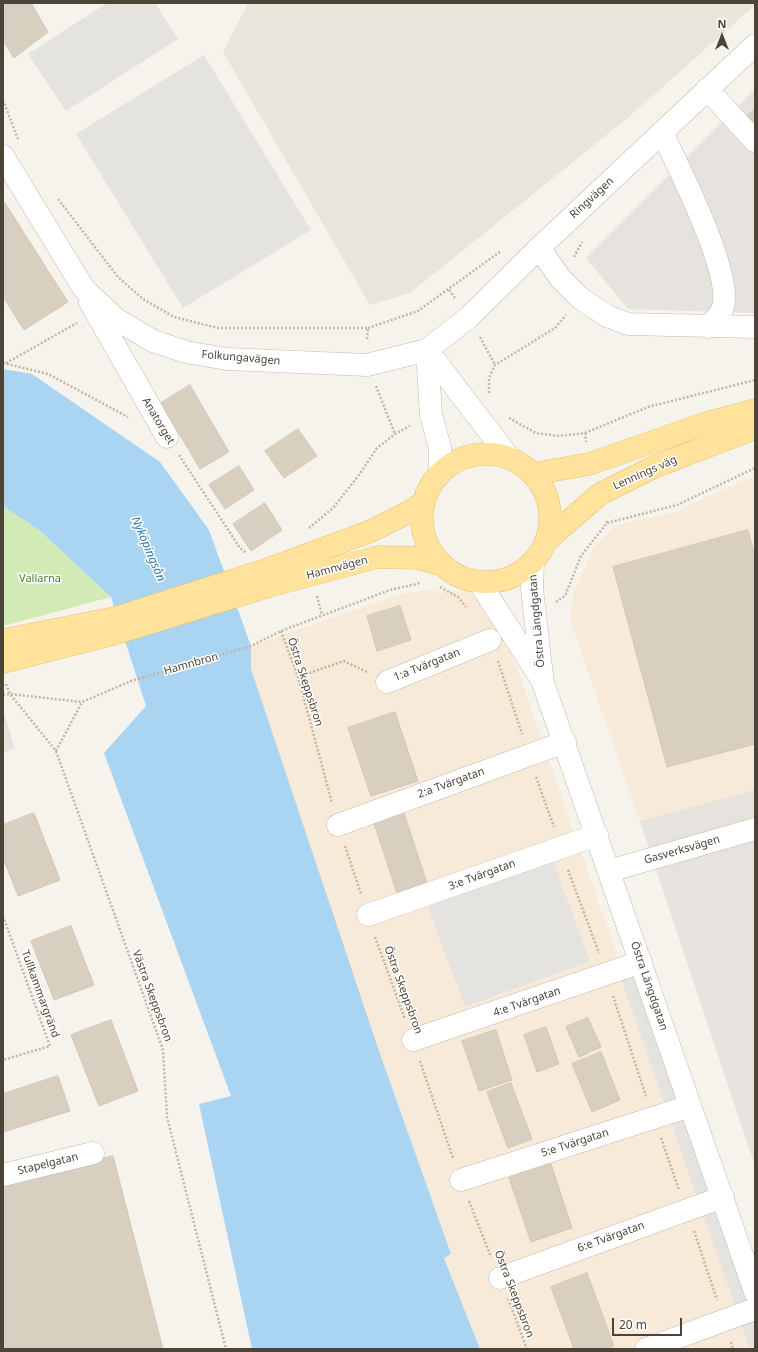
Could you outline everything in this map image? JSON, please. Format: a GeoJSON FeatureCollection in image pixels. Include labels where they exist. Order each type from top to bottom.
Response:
{"type":"FeatureCollection","features":[{"type":"Feature","properties":{"kind":"main road"},"geometry":{"type":"LineString","coordinates":[[533,474],[589,464],[707,423],[755,410]]}},
{"type":"Feature","properties":{"kind":"main road","name":"Lennings väg"},"geometry":{"type":"LineString","coordinates":[[547,540],[600,494],[654,468],[755,428]]}},
{"type":"Feature","properties":{"kind":"main road"},"geometry":{"type":"LineString","coordinates":[[492,454],[510,459],[522,465],[533,474],[544,488],[550,505],[551,523],[547,540],[533,563],[521,573],[508,579],[494,582],[479,582],[458,576],[440,564],[430,550],[424,535],[422,518],[424,502],[430,487],[440,474],[455,462],[472,456],[492,454]]}},
{"type":"Feature","properties":{"kind":"main road","name":"Hamnvägen"},"geometry":{"type":"LineString","coordinates":[[232,589],[263,571],[370,532],[409,512],[424,502]]}},
{"type":"Feature","properties":{"kind":"main road","name":"Hamnvägen"},"geometry":{"type":"LineString","coordinates":[[232,589],[378,557],[418,558],[440,564]]}},
{"type":"Feature","properties":{"kind":"main road"},"geometry":{"type":"LineString","coordinates":[[3,662],[232,589]]}},
{"type":"Feature","properties":{"kind":"main road"},"geometry":{"type":"LineString","coordinates":[[3,640],[117,625]]}},
{"type":"Feature","properties":{"kind":"street","name":"Ringvägen"},"geometry":{"type":"LineString","coordinates":[[427,350],[469,317],[539,248],[755,45]]}},
{"type":"Feature","properties":{"kind":"street"},"geometry":{"type":"LineString","coordinates":[[707,89],[755,141]]}},
{"type":"Feature","properties":{"kind":"street"},"geometry":{"type":"LineString","coordinates":[[662,132],[694,203],[706,225],[720,270],[724,291],[722,310],[708,327]]}},
{"type":"Feature","properties":{"kind":"street","name":"Folkungavägen"},"geometry":{"type":"LineString","coordinates":[[3,156],[84,290],[116,319],[153,341],[186,352],[227,359],[367,365],[427,350]]}},
{"type":"Feature","properties":{"kind":"street"},"geometry":{"type":"LineString","coordinates":[[539,248],[561,279],[580,298],[607,316],[628,324],[755,327]]}},
{"type":"Feature","properties":{"kind":"street","name":"Anatorget"},"geometry":{"type":"LineString","coordinates":[[84,290],[94,313],[166,437]]}},
{"type":"Feature","properties":{"kind":"street"},"geometry":{"type":"LineString","coordinates":[[427,350],[510,459]]}},
{"type":"Feature","properties":{"kind":"street"},"geometry":{"type":"LineString","coordinates":[[427,350],[431,415],[440,448],[440,474]]}},
{"type":"Feature","properties":{"kind":"street","name":"Östra Längdgatan"},"geometry":{"type":"LineString","coordinates":[[533,563],[532,588],[542,680]]}},
{"type":"Feature","properties":{"kind":"street","name":"Östra Längdgatan"},"geometry":{"type":"LineString","coordinates":[[479,582],[542,680],[565,742],[755,1292]]}},
{"type":"Feature","properties":{"kind":"street","name":"1:a Tvärgatan"},"geometry":{"type":"LineString","coordinates":[[387,682],[490,640]]}},
{"type":"Feature","properties":{"kind":"street","name":"2:a Tvärgatan"},"geometry":{"type":"LineString","coordinates":[[338,825],[565,742]]}},
{"type":"Feature","properties":{"kind":"street","name":"Gasverksvägen"},"geometry":{"type":"LineString","coordinates":[[609,871],[755,829]]}},
{"type":"Feature","properties":{"kind":"street","name":"3:e Tvärgatan"},"geometry":{"type":"LineString","coordinates":[[368,916],[596,835]]}},
{"type":"Feature","properties":{"kind":"street","name":"4:e Tvärgatan"},"geometry":{"type":"LineString","coordinates":[[413,1040],[641,962]]}},
{"type":"Feature","properties":{"kind":"street","name":"5:e Tvärgatan"},"geometry":{"type":"LineString","coordinates":[[461,1180],[654,1119],[690,1106]]}},
{"type":"Feature","properties":{"kind":"street","name":"Stapelgatan"},"geometry":{"type":"LineString","coordinates":[[3,1175],[92,1153]]}},
{"type":"Feature","properties":{"kind":"street","name":"6:e Tvärgatan"},"geometry":{"type":"LineString","coordinates":[[500,1278],[723,1197]]}},
{"type":"Feature","properties":{"kind":"street"},"geometry":{"type":"LineString","coordinates":[[646,1349],[755,1309]]}},
{"type":"Feature","properties":{"kind":"path"},"geometry":{"type":"LineString","coordinates":[[3,100],[19,142]]}},
{"type":"Feature","properties":{"kind":"path"},"geometry":{"type":"LineString","coordinates":[[57,198],[118,277],[143,299],[174,317],[218,328],[368,328],[367,365],[395,434]]}},
{"type":"Feature","properties":{"kind":"path"},"geometry":{"type":"LineString","coordinates":[[574,258],[575,252],[583,239]]}},
{"type":"Feature","properties":{"kind":"path"},"geometry":{"type":"LineString","coordinates":[[467,401],[489,396],[489,378],[495,365],[555,328],[580,298]]}},
{"type":"Feature","properties":{"kind":"path"},"geometry":{"type":"LineString","coordinates":[[4,363],[94,313]]}},
{"type":"Feature","properties":{"kind":"path"},"geometry":{"type":"LineString","coordinates":[[4,363],[48,374],[132,419]]}},
{"type":"Feature","properties":{"kind":"path"},"geometry":{"type":"LineString","coordinates":[[507,417],[536,433],[559,436],[585,433],[648,407],[755,380]]}},
{"type":"Feature","properties":{"kind":"path"},"geometry":{"type":"LineString","coordinates":[[307,530],[333,508],[359,475],[377,448],[395,434],[431,415]]}},
{"type":"Feature","properties":{"kind":"path"},"geometry":{"type":"LineString","coordinates":[[585,433],[589,464]]}},
{"type":"Feature","properties":{"kind":"path","name":"Anatorget"},"geometry":{"type":"LineString","coordinates":[[166,437],[240,548]]}},
{"type":"Feature","properties":{"kind":"path"},"geometry":{"type":"LineString","coordinates":[[536,615],[566,596],[581,556],[607,523],[676,505],[755,468]]}},
{"type":"Feature","properties":{"kind":"path"},"geometry":{"type":"LineString","coordinates":[[600,494],[607,523]]}},
{"type":"Feature","properties":{"kind":"path","name":"Hamnbron"},"geometry":{"type":"LineString","coordinates":[[82,702],[131,681],[251,646],[281,631],[390,590],[423,583]]}},
{"type":"Feature","properties":{"kind":"path"},"geometry":{"type":"LineString","coordinates":[[435,585],[458,597],[467,608]]}},
{"type":"Feature","properties":{"kind":"path","name":"Östra Skeppsbron"},"geometry":{"type":"LineString","coordinates":[[281,631],[298,677],[338,825],[368,916],[413,1040],[461,1180],[527,1349]]}},
{"type":"Feature","properties":{"kind":"path","name":"1:a Tvärgatan"},"geometry":{"type":"LineString","coordinates":[[298,677],[344,661],[387,682]]}},
{"type":"Feature","properties":{"kind":"path"},"geometry":{"type":"LineString","coordinates":[[3,695],[10,694],[82,702],[56,751]]}},
{"type":"Feature","properties":{"kind":"path","name":"Västra Skeppsbron"},"geometry":{"type":"LineString","coordinates":[[10,694],[56,751],[163,1050],[167,1117],[226,1349]]}},
{"type":"Feature","properties":{"kind":"path","name":"Tullkammargränd"},"geometry":{"type":"LineString","coordinates":[[3,916],[5,926],[50,1046],[3,1060]]}},
{"type":"Feature","properties":{"kind":"shaded area"},"geometry":{"type":"Polygon","coordinates":[[[107,3],[155,3],[178,39],[66,111],[28,54],[107,3]]]}},
{"type":"Feature","properties":{"kind":"shaded area"},"geometry":{"type":"Polygon","coordinates":[[[248,3],[755,3],[755,5],[630,116],[410,293],[370,305],[223,52],[248,3]]]}},
{"type":"Feature","properties":{"kind":"shaded area"},"geometry":{"type":"Polygon","coordinates":[[[204,55],[311,230],[183,308],[76,134],[204,55]]]}},
{"type":"Feature","properties":{"kind":"shaded area"},"geometry":{"type":"Polygon","coordinates":[[[755,89],[755,313],[628,309],[586,258],[755,89]]]}},
{"type":"Feature","properties":{"kind":"shaded area"},"geometry":{"type":"Polygon","coordinates":[[[755,476],[755,790],[640,821],[570,620],[573,595],[593,548],[617,525],[674,512],[755,476]]]}},
{"type":"Feature","properties":{"kind":"shaded area"},"geometry":{"type":"Polygon","coordinates":[[[428,590],[466,592],[480,601],[503,629],[755,1349],[480,1349],[444,1258],[451,1253],[378,1048],[251,669],[251,646],[401,594],[428,590]]]}},
{"type":"Feature","properties":{"kind":"shaded area"},"geometry":{"type":"Polygon","coordinates":[[[3,709],[15,749],[3,752],[3,709]]]}},
{"type":"Feature","properties":{"kind":"shaded area"},"geometry":{"type":"Polygon","coordinates":[[[755,790],[755,1166],[640,821],[755,790]]]}},
{"type":"Feature","properties":{"kind":"shaded area"},"geometry":{"type":"Polygon","coordinates":[[[551,856],[590,961],[465,1007],[426,902],[551,856]]]}},
{"type":"Feature","properties":{"kind":"shaded area"},"geometry":{"type":"Polygon","coordinates":[[[647,969],[755,1276],[755,1349],[750,1349],[621,978],[647,969]]]}},
{"type":"Feature","properties":{"kind":"green space","name":"Vallarna"},"geometry":{"type":"Polygon","coordinates":[[[3,506],[39,530],[111,597],[3,626],[3,506]]]}},
{"type":"Feature","properties":{"kind":"water","name":"Nyköpingsån"},"geometry":{"type":"Polygon","coordinates":[[[3,369],[32,374],[160,462],[209,530],[251,646],[251,669],[378,1048],[451,1254],[444,1258],[480,1349],[252,1349],[199,1104],[231,1096],[104,753],[146,706],[111,597],[39,530],[3,506],[3,369]]]}},
{"type":"Feature","properties":{"kind":"building"},"geometry":{"type":"Polygon","coordinates":[[[3,3],[31,3],[48,32],[14,58],[3,41],[3,3]]]}},
{"type":"Feature","properties":{"kind":"building"},"geometry":{"type":"Polygon","coordinates":[[[755,109],[755,131],[744,119],[755,109]]]}},
{"type":"Feature","properties":{"kind":"building"},"geometry":{"type":"Polygon","coordinates":[[[3,203],[5,203],[68,302],[24,330],[3,297],[3,203]]]}},
{"type":"Feature","properties":{"kind":"building"},"geometry":{"type":"Polygon","coordinates":[[[190,385],[229,452],[200,469],[161,403],[190,385]]]}},
{"type":"Feature","properties":{"kind":"building"},"geometry":{"type":"Polygon","coordinates":[[[298,429],[317,456],[284,478],[265,451],[298,429]]]}},
{"type":"Feature","properties":{"kind":"building"},"geometry":{"type":"Polygon","coordinates":[[[239,466],[254,490],[225,509],[209,485],[239,466]]]}},
{"type":"Feature","properties":{"kind":"building"},"geometry":{"type":"Polygon","coordinates":[[[265,503],[282,530],[251,551],[233,524],[265,503]]]}},
{"type":"Feature","properties":{"kind":"building"},"geometry":{"type":"Polygon","coordinates":[[[748,530],[755,557],[755,744],[667,767],[613,567],[748,530]]]}},
{"type":"Feature","properties":{"kind":"building"},"geometry":{"type":"Polygon","coordinates":[[[400,606],[411,640],[377,651],[367,616],[400,606]]]}},
{"type":"Feature","properties":{"kind":"building"},"geometry":{"type":"Polygon","coordinates":[[[395,712],[418,781],[371,796],[348,728],[395,712]]]}},
{"type":"Feature","properties":{"kind":"building"},"geometry":{"type":"Polygon","coordinates":[[[34,813],[60,880],[18,896],[3,858],[3,825],[34,813]]]}},
{"type":"Feature","properties":{"kind":"building"},"geometry":{"type":"Polygon","coordinates":[[[404,813],[428,886],[398,896],[374,823],[404,813]]]}},
{"type":"Feature","properties":{"kind":"building"},"geometry":{"type":"Polygon","coordinates":[[[71,926],[94,985],[54,1000],[31,941],[71,926]]]}},
{"type":"Feature","properties":{"kind":"building"},"geometry":{"type":"Polygon","coordinates":[[[588,1018],[601,1047],[579,1057],[566,1027],[588,1018]]]}},
{"type":"Feature","properties":{"kind":"building"},"geometry":{"type":"Polygon","coordinates":[[[111,1020],[138,1091],[99,1106],[71,1035],[111,1020]]]}},
{"type":"Feature","properties":{"kind":"building"},"geometry":{"type":"Polygon","coordinates":[[[546,1027],[559,1064],[537,1072],[524,1035],[546,1027]]]}},
{"type":"Feature","properties":{"kind":"building"},"geometry":{"type":"Polygon","coordinates":[[[496,1030],[512,1080],[479,1091],[462,1041],[496,1030]]]}},
{"type":"Feature","properties":{"kind":"building"},"geometry":{"type":"Polygon","coordinates":[[[601,1052],[620,1100],[592,1112],[572,1064],[601,1052]]]}},
{"type":"Feature","properties":{"kind":"building"},"geometry":{"type":"Polygon","coordinates":[[[58,1076],[70,1111],[3,1132],[3,1094],[58,1076]]]}},
{"type":"Feature","properties":{"kind":"building"},"geometry":{"type":"Polygon","coordinates":[[[511,1083],[532,1139],[508,1148],[487,1092],[511,1083]]]}},
{"type":"Feature","properties":{"kind":"building"},"geometry":{"type":"Polygon","coordinates":[[[113,1156],[163,1349],[3,1349],[3,1184],[113,1156]]]}},
{"type":"Feature","properties":{"kind":"building"},"geometry":{"type":"Polygon","coordinates":[[[551,1164],[572,1228],[531,1242],[509,1178],[551,1164]]]}},
{"type":"Feature","properties":{"kind":"building"},"geometry":{"type":"Polygon","coordinates":[[[587,1273],[614,1346],[606,1349],[574,1349],[551,1287],[587,1273]]]}}]}
